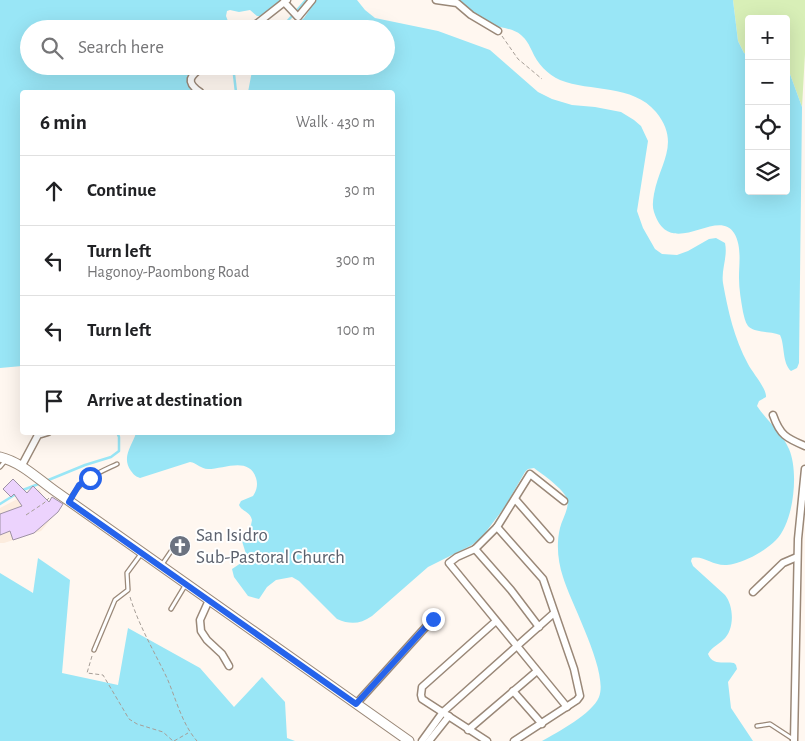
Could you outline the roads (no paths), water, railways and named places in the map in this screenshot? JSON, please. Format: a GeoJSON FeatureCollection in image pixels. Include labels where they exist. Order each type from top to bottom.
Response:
{"type":"FeatureCollection","features":[{"type":"Feature","properties":{"kind":"main road"},"geometry":{"type":"LineString","coordinates":[[4,458],[39,478],[52,490],[409,741]]}},
{"type":"Feature","properties":{"kind":"street"},"geometry":{"type":"LineString","coordinates":[[262,20],[286,1],[295,14],[300,16],[312,0]]}},
{"type":"Feature","properties":{"kind":"street"},"geometry":{"type":"LineString","coordinates":[[436,0],[457,3],[471,15],[498,31]]}},
{"type":"Feature","properties":{"kind":"street"},"geometry":{"type":"LineString","coordinates":[[193,75],[190,82],[192,87],[197,90]]}},
{"type":"Feature","properties":{"kind":"street"},"geometry":{"type":"LineString","coordinates":[[773,415],[777,428],[784,436],[805,446]]}},
{"type":"Feature","properties":{"kind":"street"},"geometry":{"type":"LineString","coordinates":[[21,467],[38,435]]}},
{"type":"Feature","properties":{"kind":"street"},"geometry":{"type":"LineString","coordinates":[[794,740],[797,556],[801,539],[805,469]]}},
{"type":"Feature","properties":{"kind":"street"},"geometry":{"type":"LineString","coordinates":[[564,501],[530,474],[497,527],[475,549],[449,563],[567,707]]}},
{"type":"Feature","properties":{"kind":"street"},"geometry":{"type":"LineString","coordinates":[[514,499],[550,539]]}},
{"type":"Feature","properties":{"kind":"street"},"geometry":{"type":"LineString","coordinates":[[497,527],[543,579],[574,669],[580,696],[578,700],[514,741]]}},
{"type":"Feature","properties":{"kind":"street"},"geometry":{"type":"LineString","coordinates":[[475,549],[511,590],[539,627]]}},
{"type":"Feature","properties":{"kind":"street"},"geometry":{"type":"LineString","coordinates":[[753,592],[784,563],[797,556]]}},
{"type":"Feature","properties":{"kind":"street"},"geometry":{"type":"LineString","coordinates":[[209,600],[200,620],[201,631],[207,640],[222,654],[229,666]]}},
{"type":"Feature","properties":{"kind":"street"},"geometry":{"type":"LineString","coordinates":[[422,741],[443,712],[554,614]]}},
{"type":"Feature","properties":{"kind":"street"},"geometry":{"type":"LineString","coordinates":[[356,704],[433,619]]}},
{"type":"Feature","properties":{"kind":"street"},"geometry":{"type":"LineString","coordinates":[[487,741],[422,699],[421,695],[422,687],[496,621]]}},
{"type":"Feature","properties":{"kind":"street"},"geometry":{"type":"LineString","coordinates":[[468,730],[538,671]]}},
{"type":"Feature","properties":{"kind":"street"},"geometry":{"type":"LineString","coordinates":[[513,691],[542,724]]}},
{"type":"Feature","properties":{"kind":"street"},"geometry":{"type":"LineString","coordinates":[[430,741],[449,716]]}},
{"type":"Feature","properties":{"kind":"lane"},"geometry":{"type":"LineString","coordinates":[[0,467],[4,458]]}},
{"type":"Feature","properties":{"kind":"lane"},"geometry":{"type":"LineString","coordinates":[[69,502],[79,485],[118,464]]}},
{"type":"Feature","properties":{"kind":"lane"},"geometry":{"type":"LineString","coordinates":[[160,566],[180,538]]}},
{"type":"Feature","properties":{"kind":"lane"},"geometry":{"type":"LineString","coordinates":[[94,650],[115,600],[128,590],[127,572],[142,553]]}},
{"type":"Feature","properties":{"kind":"lane"},"geometry":{"type":"LineString","coordinates":[[171,609],[186,584]]}},
{"type":"Feature","properties":{"kind":"lane"},"geometry":{"type":"LineString","coordinates":[[757,726],[770,724],[794,740]]}},
{"type":"Feature","properties":{"kind":"water"},"geometry":{"type":"Polygon","coordinates":[[[0,0],[282,0],[260,16],[257,16],[250,10],[239,12],[227,11],[228,20],[20,20],[20,75],[189,75],[187,83],[191,90],[20,90],[20,366],[0,368],[0,0]]]}},
{"type":"Feature","properties":{"kind":"water"},"geometry":{"type":"Polygon","coordinates":[[[316,0],[357,0],[375,18],[385,20],[301,20],[316,0]]]}},
{"type":"Feature","properties":{"kind":"water"},"geometry":{"type":"Polygon","coordinates":[[[455,0],[733,0],[738,41],[745,53],[745,195],[790,195],[790,74],[802,107],[799,363],[797,368],[791,371],[788,368],[780,335],[754,330],[746,323],[740,291],[739,249],[734,233],[726,226],[717,225],[682,233],[671,233],[661,226],[654,212],[653,201],[667,153],[668,143],[667,133],[656,112],[647,103],[636,97],[611,90],[572,84],[556,78],[540,64],[521,35],[485,22],[455,0]]]}},
{"type":"Feature","properties":{"kind":"water"},"geometry":{"type":"Polygon","coordinates":[[[395,22],[438,31],[490,50],[538,92],[552,99],[572,105],[621,112],[641,126],[648,141],[637,211],[643,228],[655,249],[662,254],[677,255],[709,239],[716,238],[725,243],[723,283],[732,324],[743,354],[766,394],[766,397],[759,401],[757,406],[786,443],[792,459],[794,483],[791,509],[782,532],[776,540],[761,552],[738,563],[721,565],[702,558],[692,558],[691,561],[693,566],[725,595],[730,605],[732,618],[730,630],[727,636],[708,654],[716,662],[734,663],[736,665],[737,669],[728,682],[731,708],[753,741],[542,741],[574,722],[589,710],[599,697],[601,686],[594,655],[567,589],[560,565],[558,540],[568,502],[557,486],[534,468],[528,469],[525,472],[504,508],[482,537],[472,545],[428,567],[372,616],[363,621],[351,623],[337,619],[299,581],[292,577],[276,580],[267,587],[259,599],[248,596],[234,577],[232,569],[241,563],[246,554],[241,538],[251,525],[252,520],[250,515],[239,505],[241,501],[253,496],[257,487],[253,471],[248,467],[235,465],[208,469],[190,462],[140,478],[131,471],[128,466],[127,456],[135,435],[395,435],[395,90],[248,90],[251,75],[395,75],[395,22]]]}},
{"type":"Feature","properties":{"kind":"water"},"geometry":{"type":"Polygon","coordinates":[[[38,558],[70,580],[62,673],[118,685],[128,628],[200,668],[234,707],[262,677],[285,702],[287,738],[295,741],[0,741],[0,573],[33,593],[38,558]]]}},
{"type":"Feature","properties":{"kind":"waterway"},"geometry":{"type":"LineString","coordinates":[[288,20],[306,0]]}},
{"type":"Feature","properties":{"kind":"waterway"},"geometry":{"type":"LineString","coordinates":[[234,75],[236,90]]}},
{"type":"Feature","properties":{"kind":"waterway"},"geometry":{"type":"LineString","coordinates":[[46,481],[85,465],[111,457],[119,451],[118,435]]}},
{"type":"Feature","properties":{"kind":"waterway"},"geometry":{"type":"LineString","coordinates":[[23,490],[41,483]]}},
{"type":"Feature","properties":{"kind":"waterway"},"geometry":{"type":"LineString","coordinates":[[0,504],[16,494]]}},
{"type":"Feature","properties":{"kind":"place","name":"San Isidro Sub-Pastoral Church"},"geometry":{"type":"Point","coordinates":[180,546]}}]}
